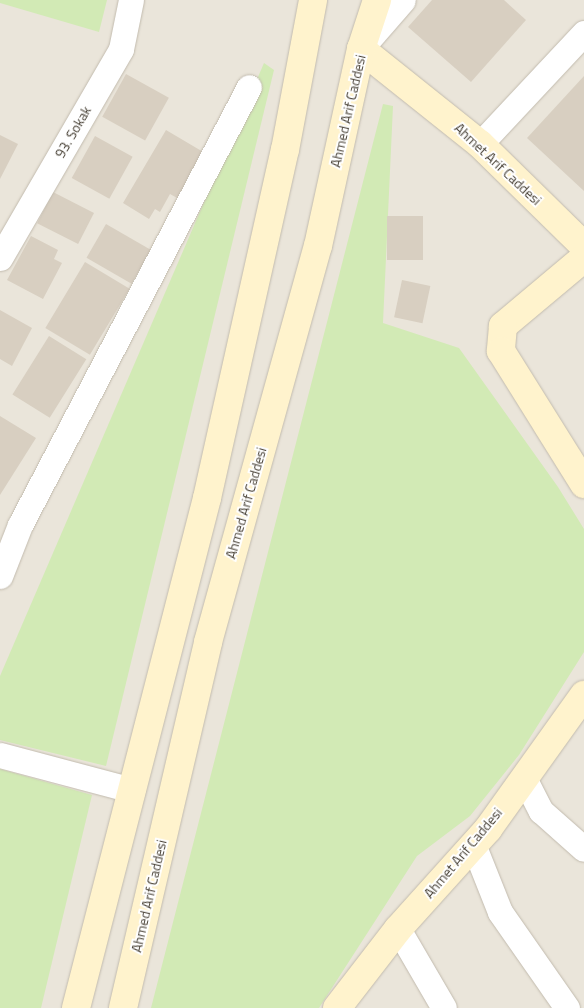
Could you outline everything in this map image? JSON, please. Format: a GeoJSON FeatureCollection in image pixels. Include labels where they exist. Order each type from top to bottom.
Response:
{"type":"FeatureCollection","features":[{"type":"Feature","properties":{"kind":"street","name":"93. Sokak"},"geometry":{"type":"LineString","coordinates":[[0,258],[121,49],[131,0]]}},
{"type":"Feature","properties":{"kind":"street"},"geometry":{"type":"LineString","coordinates":[[76,1008],[207,498],[285,150],[313,0]]}},
{"type":"Feature","properties":{"kind":"street","name":"Ahmed Arif Caddesi"},"geometry":{"type":"LineString","coordinates":[[123,1008],[208,642],[318,246],[361,49],[377,0]]}},
{"type":"Feature","properties":{"kind":"street"},"geometry":{"type":"LineString","coordinates":[[361,49],[403,0]]}},
{"type":"Feature","properties":{"kind":"street"},"geometry":{"type":"LineString","coordinates":[[480,144],[584,33]]}},
{"type":"Feature","properties":{"kind":"street","name":"Ahmet Arif Caddesi"},"geometry":{"type":"LineString","coordinates":[[361,49],[480,144],[584,246]]}},
{"type":"Feature","properties":{"kind":"street"},"geometry":{"type":"LineString","coordinates":[[0,576],[20,525],[249,87]]}},
{"type":"Feature","properties":{"kind":"street"},"geometry":{"type":"LineString","coordinates":[[584,258],[503,326],[500,351],[584,484]]}},
{"type":"Feature","properties":{"kind":"street","name":"Ahmet Arif Caddesi"},"geometry":{"type":"LineString","coordinates":[[337,1008],[398,929],[473,844],[584,695]]}},
{"type":"Feature","properties":{"kind":"street"},"geometry":{"type":"LineString","coordinates":[[0,755],[132,790]]}},
{"type":"Feature","properties":{"kind":"street"},"geometry":{"type":"LineString","coordinates":[[524,778],[541,812],[584,849]]}},
{"type":"Feature","properties":{"kind":"street"},"geometry":{"type":"LineString","coordinates":[[473,844],[500,912],[567,1008]]}},
{"type":"Feature","properties":{"kind":"street"},"geometry":{"type":"LineString","coordinates":[[398,929],[444,1008]]}},
{"type":"Feature","properties":{"kind":"shaded area"},"geometry":{"type":"Polygon","coordinates":[[[0,0],[584,0],[584,1008],[0,1008],[0,0]]]}},
{"type":"Feature","properties":{"kind":"green space"},"geometry":{"type":"Polygon","coordinates":[[[0,0],[107,0],[99,32],[0,3],[0,0]]]}},
{"type":"Feature","properties":{"kind":"green space"},"geometry":{"type":"Polygon","coordinates":[[[264,63],[274,70],[106,766],[0,740],[0,676],[264,63]]]}},
{"type":"Feature","properties":{"kind":"green space"},"geometry":{"type":"Polygon","coordinates":[[[383,104],[393,106],[383,323],[459,348],[558,487],[584,529],[584,652],[519,755],[470,816],[417,856],[319,1008],[151,1008],[383,104]]]}},
{"type":"Feature","properties":{"kind":"green space"},"geometry":{"type":"Polygon","coordinates":[[[0,769],[92,795],[41,1008],[0,1008],[0,769]]]}},
{"type":"Feature","properties":{"kind":"building"},"geometry":{"type":"Polygon","coordinates":[[[432,0],[504,0],[526,20],[471,82],[408,27],[432,0]]]}},
{"type":"Feature","properties":{"kind":"building"},"geometry":{"type":"Polygon","coordinates":[[[126,74],[169,98],[145,141],[102,117],[126,74]]]}},
{"type":"Feature","properties":{"kind":"building"},"geometry":{"type":"Polygon","coordinates":[[[584,76],[584,191],[527,138],[584,76]]]}},
{"type":"Feature","properties":{"kind":"building"},"geometry":{"type":"Polygon","coordinates":[[[166,130],[210,156],[179,199],[170,194],[160,212],[155,209],[149,219],[123,203],[166,130]]]}},
{"type":"Feature","properties":{"kind":"building"},"geometry":{"type":"Polygon","coordinates":[[[0,135],[18,144],[0,179],[0,135]]]}},
{"type":"Feature","properties":{"kind":"building"},"geometry":{"type":"Polygon","coordinates":[[[95,136],[133,157],[109,199],[72,178],[95,136]]]}},
{"type":"Feature","properties":{"kind":"building"},"geometry":{"type":"Polygon","coordinates":[[[53,192],[94,213],[78,244],[37,223],[53,192]]]}},
{"type":"Feature","properties":{"kind":"building"},"geometry":{"type":"Polygon","coordinates":[[[387,216],[423,216],[423,260],[387,260],[387,216]]]}},
{"type":"Feature","properties":{"kind":"building"},"geometry":{"type":"Polygon","coordinates":[[[106,224],[151,250],[132,284],[87,258],[106,224]]]}},
{"type":"Feature","properties":{"kind":"building"},"geometry":{"type":"Polygon","coordinates":[[[31,236],[58,250],[54,259],[62,263],[43,299],[7,280],[31,236]]]}},
{"type":"Feature","properties":{"kind":"building"},"geometry":{"type":"Polygon","coordinates":[[[85,262],[130,289],[90,355],[45,328],[85,262]]]}},
{"type":"Feature","properties":{"kind":"building"},"geometry":{"type":"Polygon","coordinates":[[[402,280],[430,286],[422,323],[394,317],[402,280]]]}},
{"type":"Feature","properties":{"kind":"building"},"geometry":{"type":"Polygon","coordinates":[[[0,310],[32,328],[12,366],[0,359],[0,310]]]}},
{"type":"Feature","properties":{"kind":"building"},"geometry":{"type":"Polygon","coordinates":[[[49,336],[86,359],[50,418],[12,395],[49,336]]]}},
{"type":"Feature","properties":{"kind":"building"},"geometry":{"type":"Polygon","coordinates":[[[0,416],[36,438],[0,495],[0,416]]]}}]}
